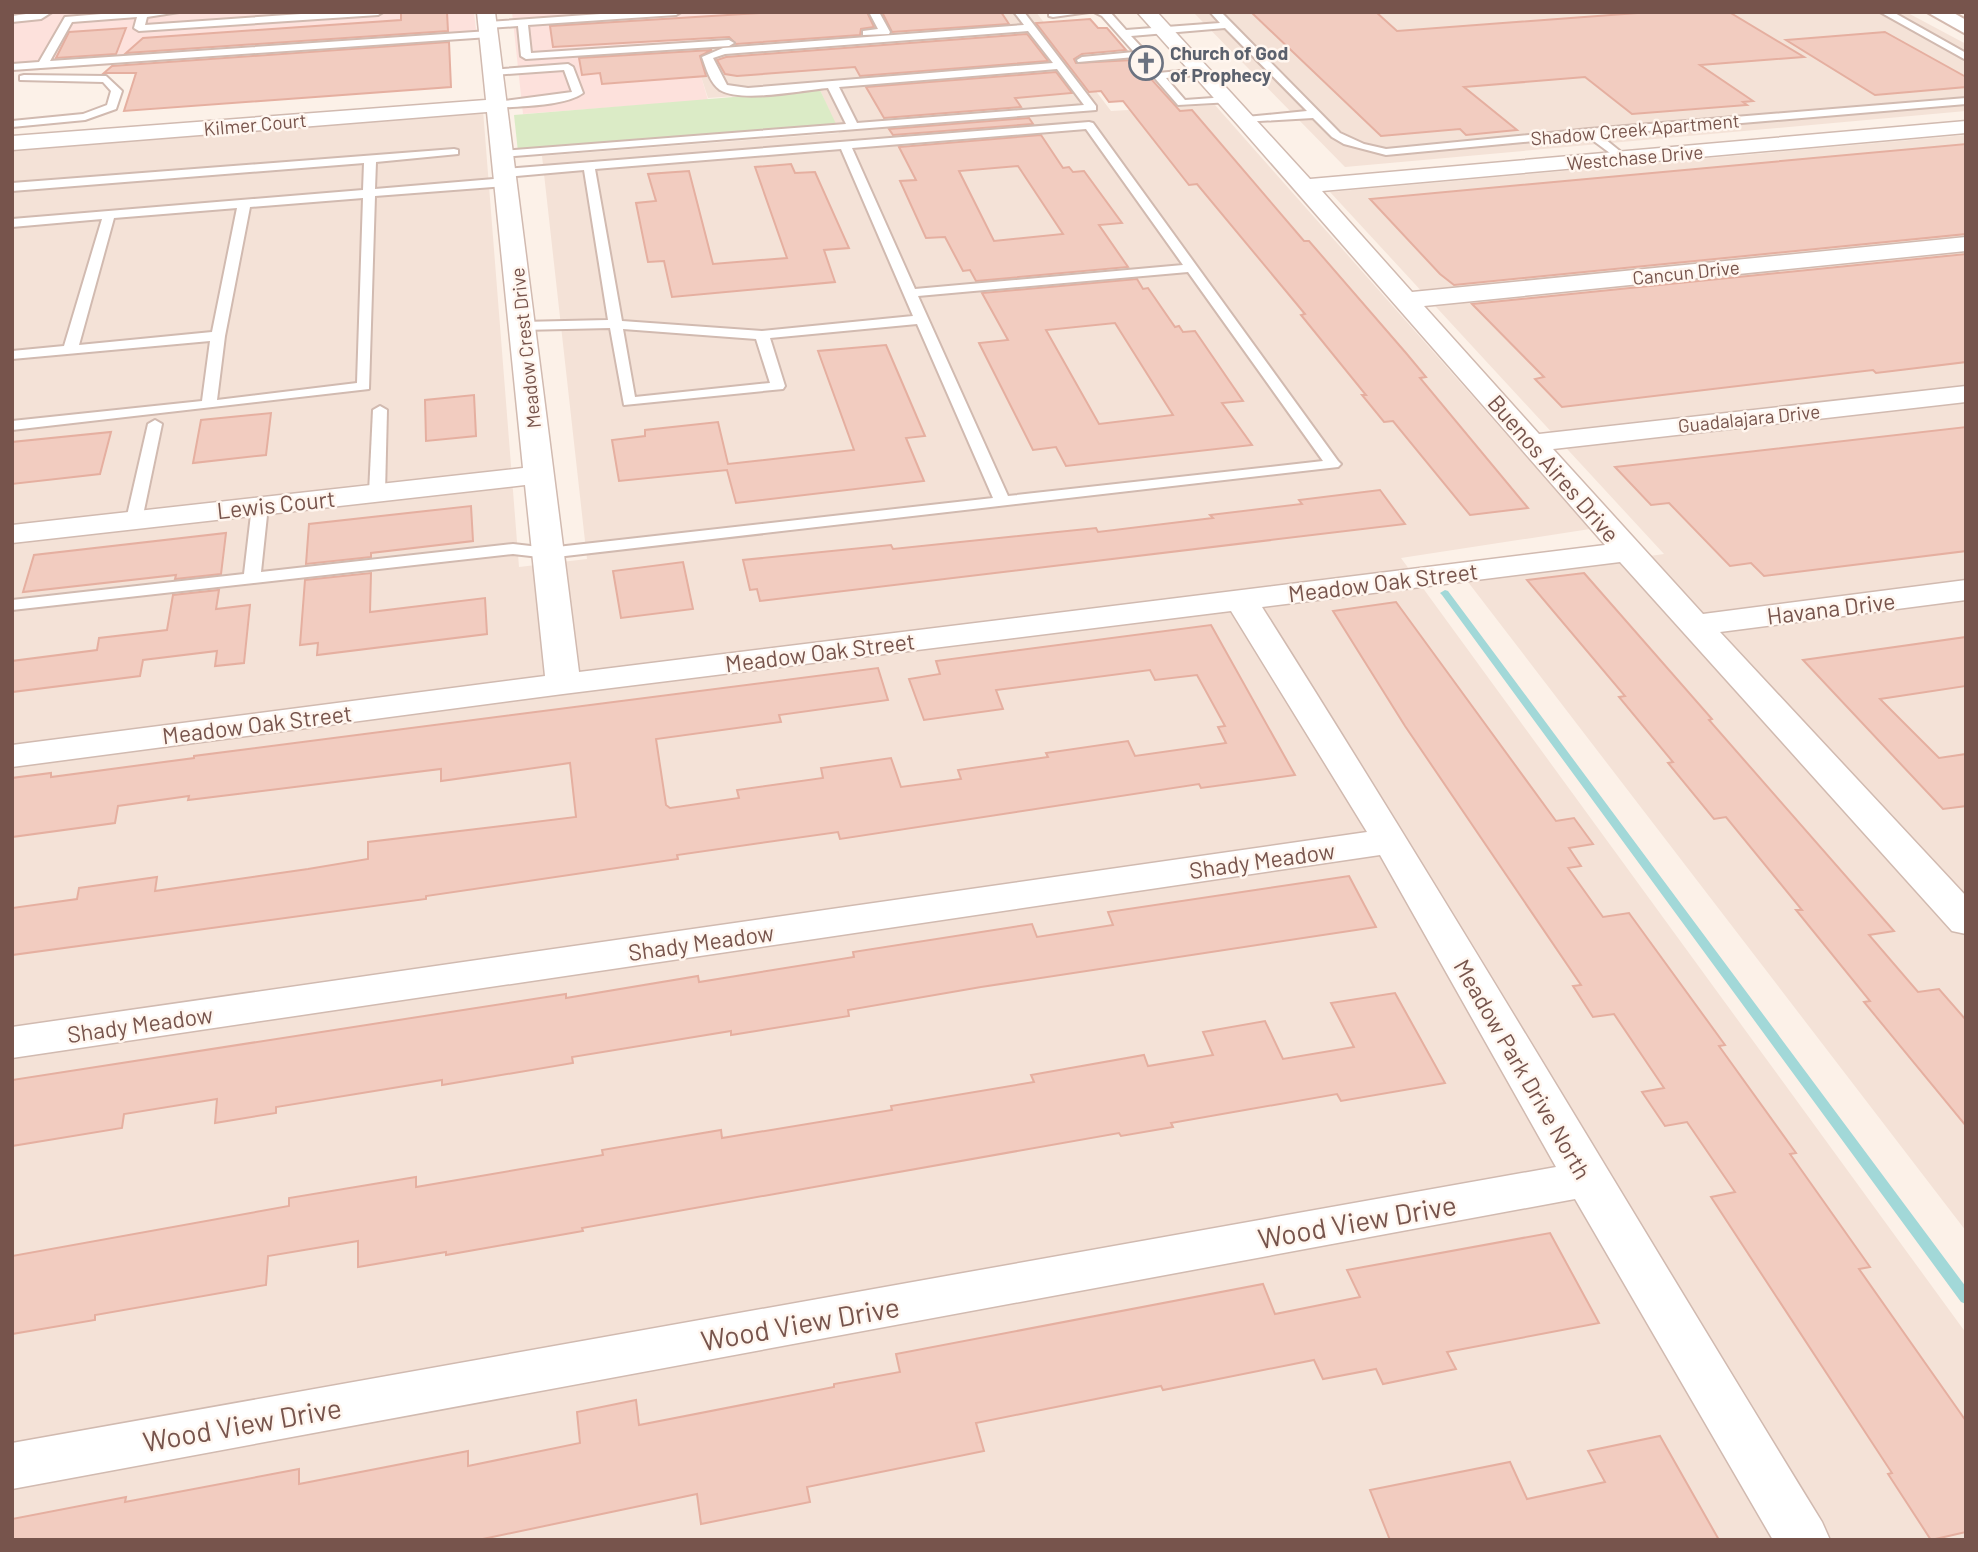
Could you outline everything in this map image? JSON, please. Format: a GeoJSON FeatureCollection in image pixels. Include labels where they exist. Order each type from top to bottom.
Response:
{"type":"FeatureCollection","features":[{"type":"Feature","properties":{"kind":"street"},"geometry":{"type":"LineString","coordinates":[[1937,12],[1966,28]]}},
{"type":"Feature","properties":{"kind":"street","name":"Buenos Aires Drive"},"geometry":{"type":"LineString","coordinates":[[1154,21],[1406,300],[1628,552],[1696,625],[1950,883],[1966,921]]}},
{"type":"Feature","properties":{"kind":"street","name":"Meadow Crest Drive"},"geometry":{"type":"LineString","coordinates":[[488,24],[563,684]]}},
{"type":"Feature","properties":{"kind":"street","name":"Kilmer Court"},"geometry":{"type":"LineString","coordinates":[[12,143],[81,127],[497,105]]}},
{"type":"Feature","properties":{"kind":"street","name":"Westchase Drive"},"geometry":{"type":"LineString","coordinates":[[1304,186],[1966,127]]}},
{"type":"Feature","properties":{"kind":"street","name":"Cancun Drive"},"geometry":{"type":"LineString","coordinates":[[1406,300],[1966,244]]}},
{"type":"Feature","properties":{"kind":"street","name":"Guadalajara Drive"},"geometry":{"type":"LineString","coordinates":[[1532,443],[1966,394]]}},
{"type":"Feature","properties":{"kind":"street","name":"Lewis Court"},"geometry":{"type":"LineString","coordinates":[[12,534],[539,475]]}},
{"type":"Feature","properties":{"kind":"street","name":"Meadow Oak Street"},"geometry":{"type":"LineString","coordinates":[[12,756],[563,684],[1628,552]]}},
{"type":"Feature","properties":{"kind":"street","name":"Havana Drive"},"geometry":{"type":"LineString","coordinates":[[1696,625],[1966,590]]}},
{"type":"Feature","properties":{"kind":"street","name":"Meadow Park Drive North"},"geometry":{"type":"LineString","coordinates":[[1241,600],[1391,841],[1587,1179],[1803,1540]]}},
{"type":"Feature","properties":{"kind":"street","name":"Shady Meadow"},"geometry":{"type":"LineString","coordinates":[[12,1042],[1391,841]]}},
{"type":"Feature","properties":{"kind":"street","name":"Wood View Drive"},"geometry":{"type":"LineString","coordinates":[[12,1466],[1587,1179]]}},
{"type":"Feature","properties":{"kind":"lane"},"geometry":{"type":"LineString","coordinates":[[12,19],[41,16],[47,12]]}},
{"type":"Feature","properties":{"kind":"lane"},"geometry":{"type":"LineString","coordinates":[[43,65],[69,19],[174,12]]}},
{"type":"Feature","properties":{"kind":"lane"},"geometry":{"type":"LineString","coordinates":[[144,14],[139,28],[254,16],[378,12]]}},
{"type":"Feature","properties":{"kind":"lane"},"geometry":{"type":"LineString","coordinates":[[12,67],[523,22],[537,17],[676,12]]}},
{"type":"Feature","properties":{"kind":"lane"},"geometry":{"type":"LineString","coordinates":[[523,22],[526,57],[885,32],[874,12]]}},
{"type":"Feature","properties":{"kind":"lane"},"geometry":{"type":"LineString","coordinates":[[12,223],[370,194],[505,170],[853,127],[1092,108],[1019,12]]}},
{"type":"Feature","properties":{"kind":"lane"},"geometry":{"type":"LineString","coordinates":[[1053,14],[1084,12]]}},
{"type":"Feature","properties":{"kind":"lane"},"geometry":{"type":"LineString","coordinates":[[1082,61],[1142,54],[1106,14],[1099,12]]}},
{"type":"Feature","properties":{"kind":"lane","name":"Shadow Creek Apartment"},"geometry":{"type":"LineString","coordinates":[[1215,12],[1316,114],[1351,145],[1386,152],[1589,132],[1966,101]]}},
{"type":"Feature","properties":{"kind":"lane"},"geometry":{"type":"LineString","coordinates":[[1885,12],[1966,57]]}},
{"type":"Feature","properties":{"kind":"lane"},"geometry":{"type":"LineString","coordinates":[[1124,33],[1154,21],[1227,25]]}},
{"type":"Feature","properties":{"kind":"lane"},"geometry":{"type":"LineString","coordinates":[[1031,28],[723,51],[707,57],[719,83],[727,89],[743,91],[1060,66]]}},
{"type":"Feature","properties":{"kind":"lane"},"geometry":{"type":"LineString","coordinates":[[1945,45],[1966,43]]}},
{"type":"Feature","properties":{"kind":"lane"},"geometry":{"type":"LineString","coordinates":[[493,72],[568,67],[578,93],[568,97],[497,105]]}},
{"type":"Feature","properties":{"kind":"lane"},"geometry":{"type":"LineString","coordinates":[[1200,72],[1158,76],[1182,103],[1236,110],[1316,114]]}},
{"type":"Feature","properties":{"kind":"lane"},"geometry":{"type":"LineString","coordinates":[[12,78],[106,79],[117,91],[112,107],[81,127],[12,124]]}},
{"type":"Feature","properties":{"kind":"lane"},"geometry":{"type":"LineString","coordinates":[[832,84],[853,127]]}},
{"type":"Feature","properties":{"kind":"lane"},"geometry":{"type":"LineString","coordinates":[[12,605],[513,549],[548,553],[1333,464],[1089,125],[589,167],[505,170]]}},
{"type":"Feature","properties":{"kind":"lane"},"geometry":{"type":"LineString","coordinates":[[1589,132],[1622,158]]}},
{"type":"Feature","properties":{"kind":"lane"},"geometry":{"type":"LineString","coordinates":[[845,145],[1002,501]]}},
{"type":"Feature","properties":{"kind":"lane"},"geometry":{"type":"LineString","coordinates":[[12,187],[454,152]]}},
{"type":"Feature","properties":{"kind":"lane"},"geometry":{"type":"LineString","coordinates":[[12,426],[364,386],[370,158]]}},
{"type":"Feature","properties":{"kind":"lane"},"geometry":{"type":"LineString","coordinates":[[589,167],[629,402],[778,386],[762,335]]}},
{"type":"Feature","properties":{"kind":"lane"},"geometry":{"type":"LineString","coordinates":[[209,405],[218,336],[244,204]]}},
{"type":"Feature","properties":{"kind":"lane"},"geometry":{"type":"LineString","coordinates":[[70,350],[108,215]]}},
{"type":"Feature","properties":{"kind":"lane"},"geometry":{"type":"LineString","coordinates":[[911,293],[1192,268]]}},
{"type":"Feature","properties":{"kind":"lane"},"geometry":{"type":"LineString","coordinates":[[522,326],[615,324],[762,335],[922,319]]}},
{"type":"Feature","properties":{"kind":"lane"},"geometry":{"type":"LineString","coordinates":[[12,355],[218,336]]}},
{"type":"Feature","properties":{"kind":"lane"},"geometry":{"type":"LineString","coordinates":[[377,493],[380,410]]}},
{"type":"Feature","properties":{"kind":"lane"},"geometry":{"type":"LineString","coordinates":[[134,520],[155,424]]}},
{"type":"Feature","properties":{"kind":"lane"},"geometry":{"type":"LineString","coordinates":[[252,578],[260,506]]}},
{"type":"Feature","properties":{"kind":"shaded area"},"geometry":{"type":"Polygon","coordinates":[[[60,12],[474,12],[477,39],[12,72],[12,15],[60,12]]]}},
{"type":"Feature","properties":{"kind":"shaded area"},"geometry":{"type":"Polygon","coordinates":[[[512,12],[890,12],[902,34],[693,49],[708,100],[523,114],[512,12]]]}},
{"type":"Feature","properties":{"kind":"shaded area"},"geometry":{"type":"Polygon","coordinates":[[[890,12],[1036,12],[1111,111],[1215,105],[1590,529],[1401,558],[1966,1333],[1966,1540],[12,1540],[12,148],[483,110],[519,567],[587,559],[542,156],[839,133],[820,90],[708,98],[692,49],[901,34],[890,12]]]}},
{"type":"Feature","properties":{"kind":"shaded area"},"geometry":{"type":"Polygon","coordinates":[[[1193,12],[1906,12],[1966,44],[1966,111],[1345,167],[1193,12]]]}},
{"type":"Feature","properties":{"kind":"shaded area"},"geometry":{"type":"Polygon","coordinates":[[[1966,135],[1966,1231],[1468,582],[1664,554],[1330,192],[1966,135]]]}},
{"type":"Feature","properties":{"kind":"green space"},"geometry":{"type":"Polygon","coordinates":[[[820,90],[837,126],[518,152],[514,115],[820,90]]]}},
{"type":"Feature","properties":{"kind":"building"},"geometry":{"type":"Polygon","coordinates":[[[401,12],[447,12],[448,31],[126,53],[143,38],[401,20],[401,12]]]}},
{"type":"Feature","properties":{"kind":"building"},"geometry":{"type":"Polygon","coordinates":[[[775,12],[867,12],[874,27],[861,29],[860,35],[736,44],[729,37],[553,47],[550,26],[775,12]]]}},
{"type":"Feature","properties":{"kind":"building"},"geometry":{"type":"Polygon","coordinates":[[[882,12],[1001,12],[1009,24],[892,32],[882,12]]]}},
{"type":"Feature","properties":{"kind":"building"},"geometry":{"type":"Polygon","coordinates":[[[1251,12],[1376,12],[1397,31],[1651,12],[1729,12],[1804,57],[1700,65],[1753,101],[1743,102],[1747,105],[1632,114],[1585,77],[1464,87],[1517,130],[1466,135],[1460,129],[1381,136],[1251,12]]]}},
{"type":"Feature","properties":{"kind":"building"},"geometry":{"type":"Polygon","coordinates":[[[1090,19],[1098,28],[1107,28],[1126,50],[1082,54],[1074,59],[1076,63],[1134,60],[1180,111],[1192,110],[1304,241],[1309,241],[1406,353],[1426,377],[1420,378],[1528,508],[1470,515],[1393,421],[1384,422],[1362,395],[1366,395],[1301,315],[1305,314],[1197,184],[1189,185],[1123,101],[1109,102],[1101,91],[1089,92],[1036,23],[1090,19]]]}},
{"type":"Feature","properties":{"kind":"building"},"geometry":{"type":"Polygon","coordinates":[[[126,28],[116,54],[56,58],[69,32],[126,28]]]}},
{"type":"Feature","properties":{"kind":"building"},"geometry":{"type":"Polygon","coordinates":[[[1885,32],[1966,77],[1966,87],[1875,95],[1786,40],[1885,32]]]}},
{"type":"Feature","properties":{"kind":"building"},"geometry":{"type":"Polygon","coordinates":[[[1027,34],[1048,61],[860,76],[855,67],[737,76],[725,74],[717,60],[726,57],[1027,34]]]}},
{"type":"Feature","properties":{"kind":"building"},"geometry":{"type":"Polygon","coordinates":[[[449,42],[451,87],[124,111],[136,73],[104,73],[112,66],[449,42]]]}},
{"type":"Feature","properties":{"kind":"building"},"geometry":{"type":"Polygon","coordinates":[[[712,50],[700,56],[706,76],[602,84],[600,73],[582,75],[579,58],[712,50]]]}},
{"type":"Feature","properties":{"kind":"building"},"geometry":{"type":"Polygon","coordinates":[[[1056,72],[1072,93],[1015,98],[1021,107],[884,118],[866,87],[1056,72]]]}},
{"type":"Feature","properties":{"kind":"building"},"geometry":{"type":"Polygon","coordinates":[[[1029,118],[1033,124],[893,135],[889,129],[1029,118]]]}},
{"type":"Feature","properties":{"kind":"building"},"geometry":{"type":"Polygon","coordinates":[[[1041,135],[1063,168],[1069,167],[1073,172],[1084,171],[1122,223],[1099,225],[1128,267],[976,281],[970,270],[963,271],[945,237],[926,238],[900,181],[916,180],[899,147],[1041,135]],[[1018,166],[959,171],[994,241],[1063,234],[1018,166]]]}},
{"type":"Feature","properties":{"kind":"building"},"geometry":{"type":"Polygon","coordinates":[[[1966,144],[1966,234],[1454,285],[1440,274],[1370,199],[1966,144]]]}},
{"type":"Feature","properties":{"kind":"building"},"geometry":{"type":"Polygon","coordinates":[[[791,164],[795,173],[815,172],[849,248],[824,250],[835,282],[672,297],[664,261],[648,262],[636,203],[656,201],[648,174],[689,171],[713,264],[787,258],[755,167],[791,164]]]}},
{"type":"Feature","properties":{"kind":"building"},"geometry":{"type":"Polygon","coordinates":[[[1966,254],[1966,362],[1876,373],[1873,370],[1562,407],[1535,379],[1544,377],[1472,304],[1966,254]]]}},
{"type":"Feature","properties":{"kind":"building"},"geometry":{"type":"Polygon","coordinates":[[[1137,279],[1143,289],[1148,288],[1175,327],[1179,326],[1183,332],[1195,331],[1243,401],[1222,403],[1252,445],[1066,466],[1056,447],[1033,450],[979,343],[1008,340],[982,293],[1137,279]],[[1115,323],[1046,330],[1099,424],[1173,415],[1115,323]]]}},
{"type":"Feature","properties":{"kind":"building"},"geometry":{"type":"Polygon","coordinates":[[[886,345],[925,436],[906,438],[924,481],[736,503],[727,470],[619,481],[612,440],[645,436],[645,430],[718,422],[728,464],[854,450],[818,351],[886,345]]]}},
{"type":"Feature","properties":{"kind":"building"},"geometry":{"type":"Polygon","coordinates":[[[474,395],[476,436],[426,441],[425,400],[474,395]]]}},
{"type":"Feature","properties":{"kind":"building"},"geometry":{"type":"Polygon","coordinates":[[[271,413],[266,455],[193,463],[201,420],[271,413]]]}},
{"type":"Feature","properties":{"kind":"building"},"geometry":{"type":"Polygon","coordinates":[[[1966,427],[1966,551],[1764,576],[1751,563],[1730,566],[1669,503],[1651,505],[1615,467],[1966,427]]]}},
{"type":"Feature","properties":{"kind":"building"},"geometry":{"type":"Polygon","coordinates":[[[111,432],[100,474],[12,484],[12,442],[111,432]]]}},
{"type":"Feature","properties":{"kind":"building"},"geometry":{"type":"Polygon","coordinates":[[[1380,490],[1405,524],[760,601],[757,589],[750,590],[743,560],[891,545],[893,549],[1096,528],[1098,532],[1213,518],[1210,515],[1302,504],[1299,500],[1380,490]]]}},
{"type":"Feature","properties":{"kind":"building"},"geometry":{"type":"Polygon","coordinates":[[[471,506],[473,541],[306,564],[309,524],[471,506]]]}},
{"type":"Feature","properties":{"kind":"building"},"geometry":{"type":"Polygon","coordinates":[[[226,533],[221,574],[175,579],[176,575],[23,592],[34,555],[226,533]]]}},
{"type":"Feature","properties":{"kind":"building"},"geometry":{"type":"Polygon","coordinates":[[[683,562],[693,609],[621,618],[613,571],[683,562]]]}},
{"type":"Feature","properties":{"kind":"building"},"geometry":{"type":"Polygon","coordinates":[[[371,573],[370,612],[485,598],[487,634],[317,655],[318,643],[300,645],[305,580],[371,573]]]}},
{"type":"Feature","properties":{"kind":"building"},"geometry":{"type":"Polygon","coordinates":[[[1584,573],[1894,931],[1869,935],[1918,992],[1939,989],[1966,1020],[1966,1126],[1864,1002],[1870,1001],[1796,910],[1802,910],[1726,817],[1714,819],[1668,763],[1673,762],[1619,697],[1625,696],[1527,580],[1584,573]]]}},
{"type":"Feature","properties":{"kind":"building"},"geometry":{"type":"Polygon","coordinates":[[[219,590],[216,609],[250,605],[244,663],[215,666],[217,651],[143,660],[140,676],[12,692],[12,661],[97,650],[99,638],[167,630],[173,595],[219,590]]]}},
{"type":"Feature","properties":{"kind":"building"},"geometry":{"type":"Polygon","coordinates":[[[1396,602],[1556,821],[1574,818],[1593,844],[1569,848],[1581,866],[1568,868],[1603,917],[1629,913],[1725,1045],[1719,1046],[1796,1153],[1790,1154],[1870,1267],[1859,1269],[1966,1421],[1966,1532],[1931,1540],[1888,1474],[1892,1473],[1711,1197],[1735,1192],[1687,1122],[1665,1126],[1642,1092],[1664,1088],[1614,1014],[1593,1017],[1573,986],[1581,985],[1405,726],[1333,611],[1396,602]]]}},
{"type":"Feature","properties":{"kind":"building"},"geometry":{"type":"Polygon","coordinates":[[[1211,625],[1295,775],[1201,788],[1199,784],[840,839],[838,832],[677,855],[678,859],[426,896],[426,899],[12,955],[12,908],[77,899],[79,888],[157,877],[155,891],[368,859],[368,842],[576,817],[570,763],[441,781],[441,769],[188,800],[189,796],[118,806],[115,823],[12,837],[12,778],[51,773],[51,777],[194,756],[878,668],[888,700],[779,715],[781,722],[656,739],[666,805],[670,808],[739,798],[737,790],[823,778],[821,768],[891,758],[901,787],[961,779],[958,770],[1048,757],[1046,753],[1128,741],[1135,756],[1226,743],[1218,727],[1225,726],[1197,675],[1155,680],[1150,670],[996,690],[1003,709],[924,720],[909,679],[940,674],[936,661],[1211,625]]]}},
{"type":"Feature","properties":{"kind":"building"},"geometry":{"type":"Polygon","coordinates":[[[1966,637],[1966,686],[1880,699],[1939,758],[1966,754],[1966,806],[1943,809],[1803,660],[1966,637]]]}},
{"type":"Feature","properties":{"kind":"building"},"geometry":{"type":"Polygon","coordinates":[[[1349,876],[1376,927],[981,987],[848,1010],[849,1016],[731,1035],[731,1031],[572,1057],[573,1063],[442,1085],[442,1080],[276,1107],[276,1113],[215,1123],[217,1099],[124,1114],[122,1128],[12,1146],[12,1080],[566,994],[566,998],[698,976],[699,982],[854,957],[853,952],[1032,924],[1037,937],[1113,925],[1108,912],[1349,876]]]}},
{"type":"Feature","properties":{"kind":"building"},"geometry":{"type":"Polygon","coordinates":[[[1395,993],[1445,1083],[1341,1101],[1337,1094],[1171,1123],[1173,1127],[1121,1136],[1119,1133],[582,1228],[583,1231],[446,1255],[446,1252],[358,1267],[358,1241],[268,1256],[266,1285],[95,1315],[95,1320],[12,1334],[12,1256],[289,1206],[289,1198],[416,1177],[416,1187],[603,1155],[602,1150],[721,1130],[722,1138],[892,1110],[891,1106],[1034,1082],[1031,1075],[1144,1055],[1148,1066],[1213,1055],[1203,1032],[1265,1021],[1283,1059],[1354,1047],[1331,1003],[1395,993]]]}},
{"type":"Feature","properties":{"kind":"building"},"geometry":{"type":"Polygon","coordinates":[[[1550,1233],[1599,1323],[1447,1352],[1456,1369],[1383,1384],[1376,1369],[1323,1379],[1314,1360],[1163,1390],[1161,1386],[976,1423],[984,1451],[807,1487],[810,1502],[701,1524],[697,1494],[478,1540],[12,1540],[12,1519],[126,1497],[125,1502],[299,1469],[299,1484],[468,1451],[468,1466],[580,1443],[577,1412],[636,1400],[639,1425],[900,1372],[896,1354],[1263,1284],[1275,1314],[1360,1297],[1347,1270],[1550,1233]]]}},
{"type":"Feature","properties":{"kind":"building"},"geometry":{"type":"Polygon","coordinates":[[[1660,1436],[1719,1540],[1390,1540],[1370,1490],[1510,1462],[1527,1499],[1605,1482],[1588,1451],[1660,1436]]]}},
{"type":"Feature","properties":{"kind":"waterway"},"geometry":{"type":"LineString","coordinates":[[1445,593],[1966,1298]]}},
{"type":"Feature","properties":{"kind":"place","name":"Church of God of Prophecy"},"geometry":{"type":"Point","coordinates":[1146,63]}}]}
